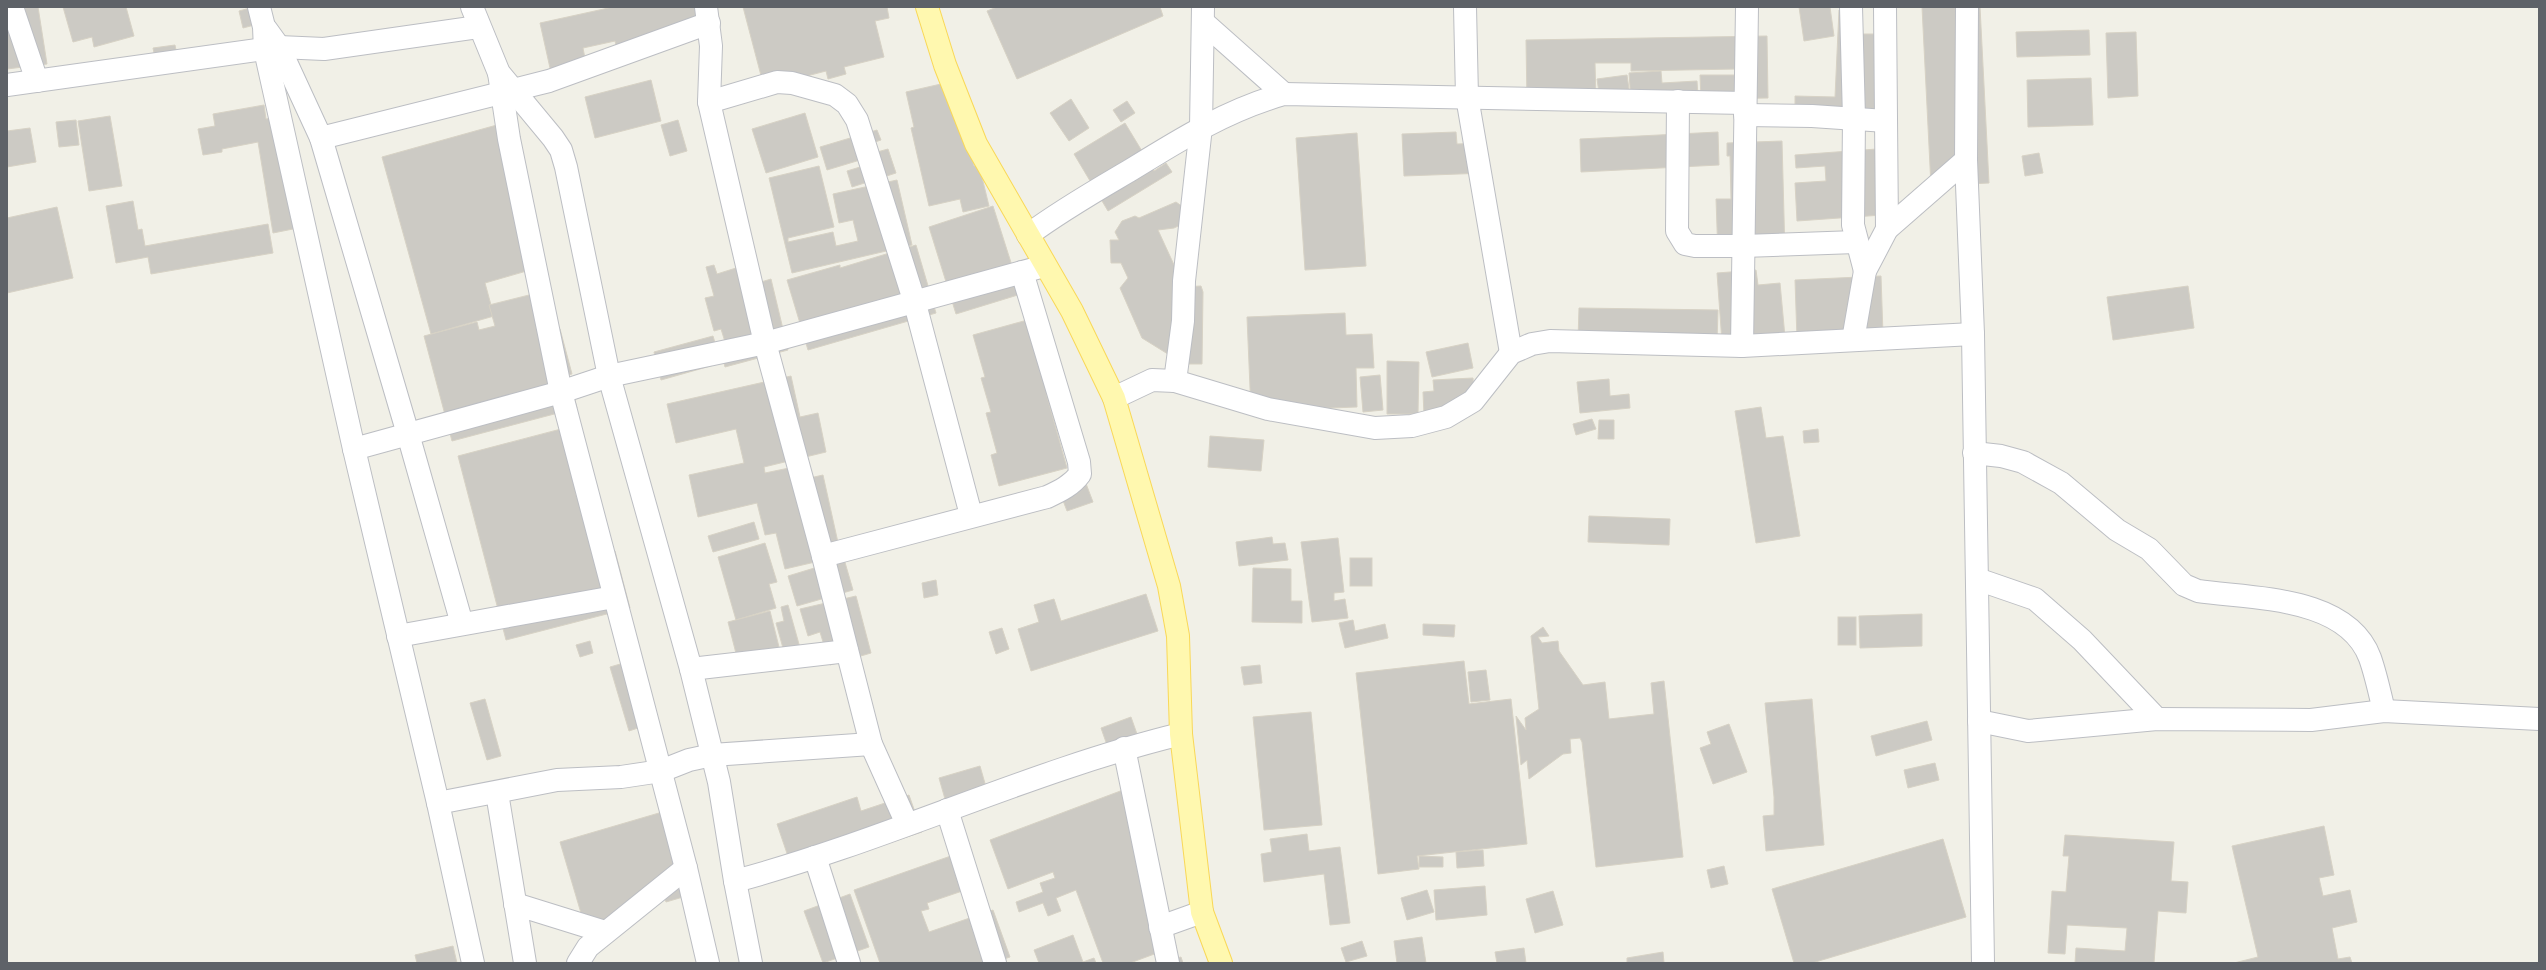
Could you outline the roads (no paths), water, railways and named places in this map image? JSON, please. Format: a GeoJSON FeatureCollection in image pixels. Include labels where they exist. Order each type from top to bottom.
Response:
{"type":"FeatureCollection","features":[{"type":"Feature","properties":{"kind":"main road"},"geometry":{"type":"LineString","coordinates":[[927,7],[945,65],[976,144],[1072,312],[1114,398],[1169,586],[1178,636],[1181,734],[1202,912],[1221,963]]}},
{"type":"Feature","properties":{"kind":"street"},"geometry":{"type":"LineString","coordinates":[[12,7],[37,81]]}},
{"type":"Feature","properties":{"kind":"street"},"geometry":{"type":"LineString","coordinates":[[1465,7],[1468,97],[1511,353]]}},
{"type":"Feature","properties":{"kind":"street"},"geometry":{"type":"LineString","coordinates":[[1742,346],[1747,7]]}},
{"type":"Feature","properties":{"kind":"street"},"geometry":{"type":"LineString","coordinates":[[1851,7],[1854,118],[1853,225],[1856,242],[1865,271]]}},
{"type":"Feature","properties":{"kind":"street"},"geometry":{"type":"LineString","coordinates":[[1885,7],[1888,229]]}},
{"type":"Feature","properties":{"kind":"street"},"geometry":{"type":"LineString","coordinates":[[1967,7],[1966,160],[1973,334],[1983,963]]}},
{"type":"Feature","properties":{"kind":"street"},"geometry":{"type":"LineString","coordinates":[[1203,14],[1284,94]]}},
{"type":"Feature","properties":{"kind":"street"},"geometry":{"type":"LineString","coordinates":[[1175,381],[1183,321],[1184,281],[1201,127],[1203,14]]}},
{"type":"Feature","properties":{"kind":"street"},"geometry":{"type":"LineString","coordinates":[[321,138],[505,86],[549,82],[708,15],[710,102],[765,342],[823,556],[871,744],[907,824]]}},
{"type":"Feature","properties":{"kind":"street"},"geometry":{"type":"LineString","coordinates":[[262,17],[272,48],[354,449],[438,803],[473,963]]}},
{"type":"Feature","properties":{"kind":"street"},"geometry":{"type":"LineString","coordinates":[[7,85],[272,48],[324,49],[475,17],[505,86],[561,392],[686,868],[708,963]]}},
{"type":"Feature","properties":{"kind":"street"},"geometry":{"type":"LineString","coordinates":[[272,48],[321,138],[333,185],[408,434],[462,624]]}},
{"type":"Feature","properties":{"kind":"street"},"geometry":{"type":"LineString","coordinates":[[710,102],[777,82],[792,83],[835,95],[847,104],[857,120],[914,300],[971,515]]}},
{"type":"Feature","properties":{"kind":"street"},"geometry":{"type":"LineString","coordinates":[[505,86],[553,138],[563,156],[609,376],[691,670],[719,782],[734,881],[751,963]]}},
{"type":"Feature","properties":{"kind":"street"},"geometry":{"type":"LineString","coordinates":[[1028,235],[1053,216],[1201,127],[1255,102],[1284,94],[1678,101],[1745,109],[1886,121]]}},
{"type":"Feature","properties":{"kind":"street"},"geometry":{"type":"LineString","coordinates":[[1678,101],[1677,231],[1680,240],[1685,244],[1695,246],[1743,246],[1856,242]]}},
{"type":"Feature","properties":{"kind":"street"},"geometry":{"type":"LineString","coordinates":[[1854,340],[1865,271],[1888,229],[1966,160]]}},
{"type":"Feature","properties":{"kind":"street"},"geometry":{"type":"LineString","coordinates":[[354,449],[561,392],[609,376],[765,342],[1045,265]]}},
{"type":"Feature","properties":{"kind":"street"},"geometry":{"type":"LineString","coordinates":[[823,556],[971,515],[1047,497],[1061,491],[1080,474],[1079,462],[1022,272]]}},
{"type":"Feature","properties":{"kind":"street"},"geometry":{"type":"LineString","coordinates":[[1114,398],[1152,380],[1175,381],[1268,409],[1376,428],[1412,426],[1446,417],[1473,401],[1511,353],[1532,344],[1550,341],[1742,346],[1973,334]]}},
{"type":"Feature","properties":{"kind":"street"},"geometry":{"type":"LineString","coordinates":[[1974,453],[2001,456],[2023,462],[2062,483],[2117,530],[2149,549],[2184,585],[2198,591],[2309,606],[2336,618],[2358,638],[2370,658],[2384,711]]}},
{"type":"Feature","properties":{"kind":"street"},"geometry":{"type":"LineString","coordinates":[[1977,579],[2035,599],[2082,640],[2157,719]]}},
{"type":"Feature","properties":{"kind":"street"},"geometry":{"type":"LineString","coordinates":[[398,636],[614,596]]}},
{"type":"Feature","properties":{"kind":"street"},"geometry":{"type":"LineString","coordinates":[[691,670],[847,651]]}},
{"type":"Feature","properties":{"kind":"street"},"geometry":{"type":"LineString","coordinates":[[1979,721],[2028,731],[2157,719],[2311,720],[2384,711],[2539,719]]}},
{"type":"Feature","properties":{"kind":"street"},"geometry":{"type":"LineString","coordinates":[[734,881],[814,857],[1124,748],[1181,734]]}},
{"type":"Feature","properties":{"kind":"street"},"geometry":{"type":"LineString","coordinates":[[438,803],[557,780],[621,777],[661,771],[689,760],[712,755],[871,744]]}},
{"type":"Feature","properties":{"kind":"street"},"geometry":{"type":"LineString","coordinates":[[1124,748],[1168,963]]}},
{"type":"Feature","properties":{"kind":"street"},"geometry":{"type":"LineString","coordinates":[[496,793],[525,963]]}},
{"type":"Feature","properties":{"kind":"street"},"geometry":{"type":"LineString","coordinates":[[947,810],[995,963]]}},
{"type":"Feature","properties":{"kind":"street"},"geometry":{"type":"LineString","coordinates":[[814,857],[849,963]]}},
{"type":"Feature","properties":{"kind":"street"},"geometry":{"type":"LineString","coordinates":[[578,963],[588,947],[605,932],[686,868]]}},
{"type":"Feature","properties":{"kind":"street"},"geometry":{"type":"LineString","coordinates":[[515,904],[605,932]]}},
{"type":"Feature","properties":{"kind":"street"},"geometry":{"type":"LineString","coordinates":[[1160,927],[1202,912]]}}]}
